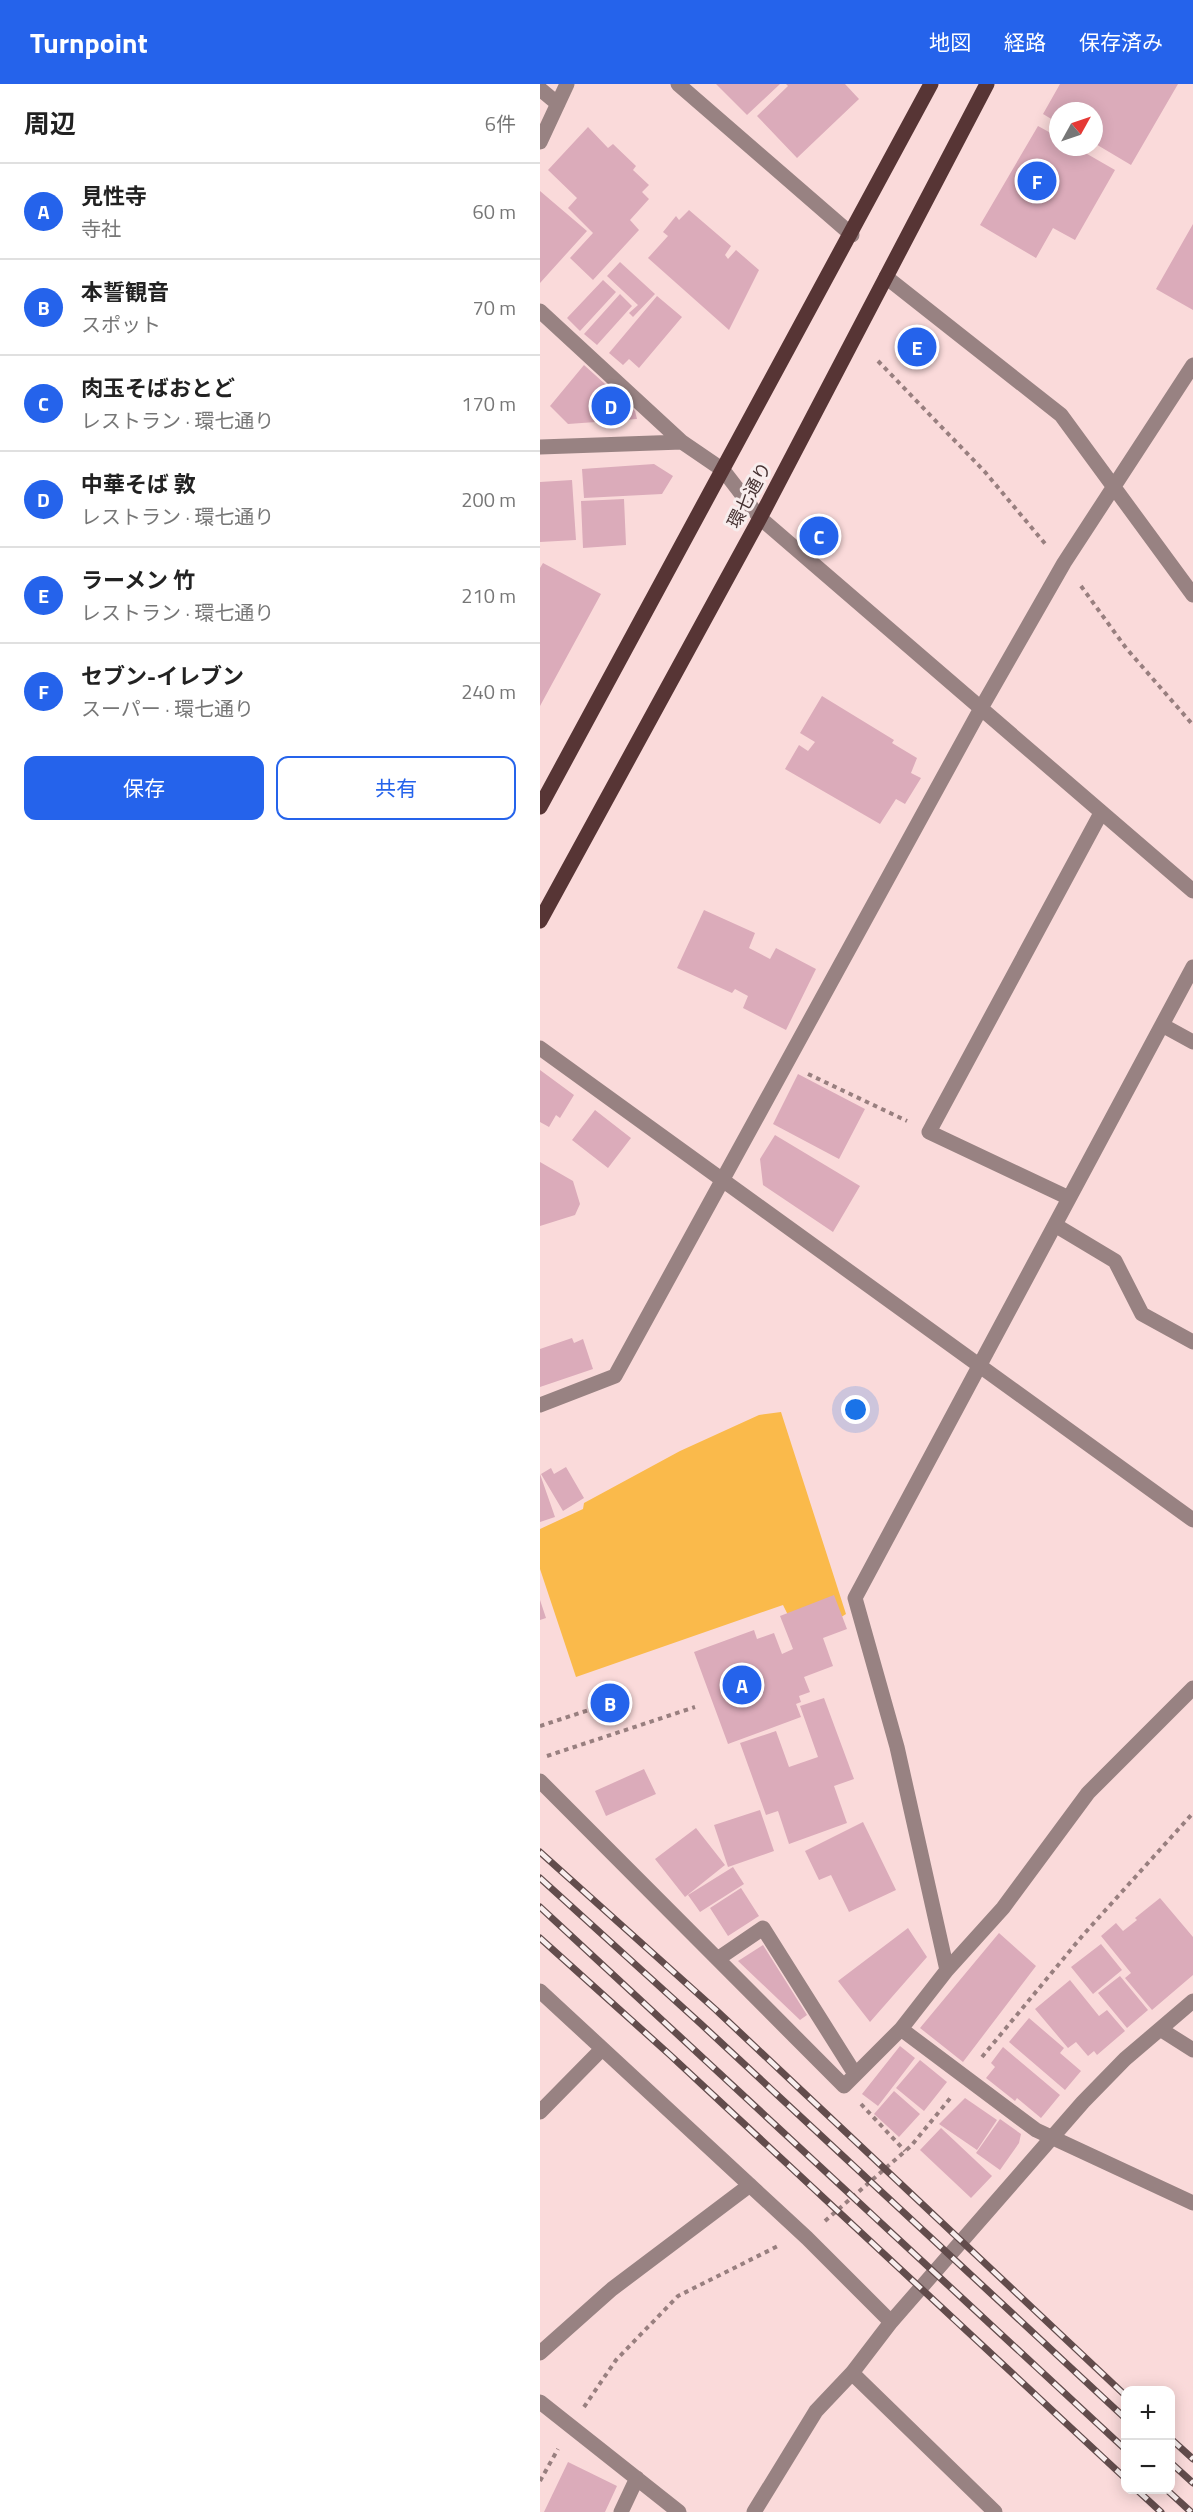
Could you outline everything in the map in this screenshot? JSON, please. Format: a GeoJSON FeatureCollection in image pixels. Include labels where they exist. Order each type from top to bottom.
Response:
{"type":"FeatureCollection","features":[{"type":"Feature","properties":{"kind":"main road","name":"環七通り"},"geometry":{"type":"LineString","coordinates":[[540,807],[852,235],[931,84]]}},
{"type":"Feature","properties":{"kind":"main road","name":"環七通り"},"geometry":{"type":"LineString","coordinates":[[540,921],[760,518],[987,84]]}},
{"type":"Feature","properties":{"kind":"street"},"geometry":{"type":"LineString","coordinates":[[540,142],[567,84]]}},
{"type":"Feature","properties":{"kind":"street"},"geometry":{"type":"LineString","coordinates":[[685,86],[852,235]]}},
{"type":"Feature","properties":{"kind":"street"},"geometry":{"type":"LineString","coordinates":[[540,89],[558,104]]}},
{"type":"Feature","properties":{"kind":"street"},"geometry":{"type":"LineString","coordinates":[[886,277],[1061,415],[1112,486],[1190,585]]}},
{"type":"Feature","properties":{"kind":"street"},"geometry":{"type":"LineString","coordinates":[[540,311],[682,442],[723,470],[760,518],[980,710],[1193,891]]}},
{"type":"Feature","properties":{"kind":"street"},"geometry":{"type":"LineString","coordinates":[[540,1405],[615,1376],[980,710],[1064,563],[1112,486],[1193,365]]}},
{"type":"Feature","properties":{"kind":"street"},"geometry":{"type":"LineString","coordinates":[[540,447],[682,442]]}},
{"type":"Feature","properties":{"kind":"street"},"geometry":{"type":"LineString","coordinates":[[1069,1198],[929,1132],[1101,813]]}},
{"type":"Feature","properties":{"kind":"street"},"geometry":{"type":"LineString","coordinates":[[947,1970],[897,1747],[855,1598],[1193,967]]}},
{"type":"Feature","properties":{"kind":"street"},"geometry":{"type":"LineString","coordinates":[[1162,1024],[1193,1042]]}},
{"type":"Feature","properties":{"kind":"street"},"geometry":{"type":"LineString","coordinates":[[540,1048],[1192,1518]]}},
{"type":"Feature","properties":{"kind":"street"},"geometry":{"type":"LineString","coordinates":[[1054,1225],[1115,1261],[1142,1314],[1193,1342]]}},
{"type":"Feature","properties":{"kind":"street"},"geometry":{"type":"LineString","coordinates":[[855,2075],[901,2029],[947,1970],[1003,1908],[1088,1793],[1193,1688]]}},
{"type":"Feature","properties":{"kind":"street"},"geometry":{"type":"LineString","coordinates":[[540,1781],[719,1958],[855,2075]]}},
{"type":"Feature","properties":{"kind":"street"},"geometry":{"type":"LineString","coordinates":[[719,1958],[763,1929],[855,2075]]}},
{"type":"Feature","properties":{"kind":"street"},"geometry":{"type":"LineString","coordinates":[[540,1991],[807,2238],[891,2322]]}},
{"type":"Feature","properties":{"kind":"street"},"geometry":{"type":"LineString","coordinates":[[754,2512],[816,2411],[852,2373],[891,2322],[1050,2137],[1118,2066],[1193,2001]]}},
{"type":"Feature","properties":{"kind":"street"},"geometry":{"type":"LineString","coordinates":[[901,2029],[1036,2130],[1193,2203]]}},
{"type":"Feature","properties":{"kind":"street"},"geometry":{"type":"LineString","coordinates":[[1160,2029],[1193,2050]]}},
{"type":"Feature","properties":{"kind":"street"},"geometry":{"type":"LineString","coordinates":[[540,2112],[602,2049]]}},
{"type":"Feature","properties":{"kind":"street"},"geometry":{"type":"LineString","coordinates":[[540,2353],[612,2289],[750,2185]]}},
{"type":"Feature","properties":{"kind":"street"},"geometry":{"type":"LineString","coordinates":[[852,2373],[995,2512]]}},
{"type":"Feature","properties":{"kind":"street"},"geometry":{"type":"LineString","coordinates":[[540,2402],[679,2512]]}},
{"type":"Feature","properties":{"kind":"street"},"geometry":{"type":"LineString","coordinates":[[621,2512],[636,2478]]}},
{"type":"Feature","properties":{"kind":"path"},"geometry":{"type":"LineString","coordinates":[[878,360],[985,472],[1056,557],[1064,563],[1126,648],[1193,726]]}},
{"type":"Feature","properties":{"kind":"path"},"geometry":{"type":"LineString","coordinates":[[786,1064],[929,1132]]}},
{"type":"Feature","properties":{"kind":"path"},"geometry":{"type":"LineString","coordinates":[[540,1726],[601,1706]]}},
{"type":"Feature","properties":{"kind":"path"},"geometry":{"type":"LineString","coordinates":[[540,1759],[695,1707]]}},
{"type":"Feature","properties":{"kind":"path"},"geometry":{"type":"LineString","coordinates":[[540,2481],[571,2426],[616,2360],[678,2296],[782,2244],[807,2238],[905,2152],[1053,1970],[1193,1813]]}},
{"type":"Feature","properties":{"kind":"path"},"geometry":{"type":"LineString","coordinates":[[855,2075],[905,2152]]}},
{"type":"Feature","properties":{"kind":"shaded area"},"geometry":{"type":"Polygon","coordinates":[[[781,1412],[846,1614],[835,1621],[789,1617],[783,1605],[576,1677],[540,1569],[540,1529],[583,1509],[584,1503],[680,1451],[759,1415],[781,1412]]]}},
{"type":"Feature","properties":{"kind":"building"},"geometry":{"type":"Polygon","coordinates":[[[716,84],[780,84],[747,115],[716,84]]]}},
{"type":"Feature","properties":{"kind":"building"},"geometry":{"type":"Polygon","coordinates":[[[786,84],[845,84],[859,99],[797,158],[757,116],[788,86],[786,84]]]}},
{"type":"Feature","properties":{"kind":"building"},"geometry":{"type":"Polygon","coordinates":[[[1060,84],[1178,84],[1131,165],[1103,148],[1103,102],[1050,102],[1060,84]]]}},
{"type":"Feature","properties":{"kind":"building"},"geometry":{"type":"Polygon","coordinates":[[[1049,103],[1049,118],[1043,114],[1049,103]]]}},
{"type":"Feature","properties":{"kind":"building"},"geometry":{"type":"Polygon","coordinates":[[[1038,126],[1049,132],[1049,156],[1091,156],[1115,170],[1075,240],[1053,228],[1036,258],[980,225],[1038,126]]]}},
{"type":"Feature","properties":{"kind":"building"},"geometry":{"type":"Polygon","coordinates":[[[588,127],[608,148],[613,144],[636,166],[633,170],[649,185],[642,192],[649,199],[630,220],[639,230],[593,280],[570,258],[593,233],[568,208],[577,198],[548,170],[588,127]]]}},
{"type":"Feature","properties":{"kind":"building"},"geometry":{"type":"Polygon","coordinates":[[[540,191],[587,231],[540,283],[540,191]]]}},
{"type":"Feature","properties":{"kind":"building"},"geometry":{"type":"Polygon","coordinates":[[[689,210],[731,246],[725,255],[728,259],[736,250],[759,270],[729,330],[648,258],[668,236],[663,232],[676,216],[679,220],[689,210]]]}},
{"type":"Feature","properties":{"kind":"building"},"geometry":{"type":"Polygon","coordinates":[[[1193,224],[1193,310],[1156,289],[1193,224]]]}},
{"type":"Feature","properties":{"kind":"building"},"geometry":{"type":"Polygon","coordinates":[[[620,262],[655,294],[633,317],[629,313],[638,305],[607,276],[620,262]]]}},
{"type":"Feature","properties":{"kind":"building"},"geometry":{"type":"Polygon","coordinates":[[[603,280],[616,292],[580,331],[567,318],[603,280]]]}},
{"type":"Feature","properties":{"kind":"building"},"geometry":{"type":"Polygon","coordinates":[[[620,294],[632,306],[597,345],[584,334],[620,294]]]}},
{"type":"Feature","properties":{"kind":"building"},"geometry":{"type":"Polygon","coordinates":[[[657,296],[682,317],[639,368],[629,359],[623,365],[609,353],[657,296]]]}},
{"type":"Feature","properties":{"kind":"building"},"geometry":{"type":"Polygon","coordinates":[[[584,365],[635,411],[637,419],[568,424],[550,406],[584,365]]]}},
{"type":"Feature","properties":{"kind":"building"},"geometry":{"type":"Polygon","coordinates":[[[654,464],[673,476],[662,494],[584,498],[582,469],[654,464]]]}},
{"type":"Feature","properties":{"kind":"building"},"geometry":{"type":"Polygon","coordinates":[[[572,480],[576,540],[540,542],[540,482],[572,480]]]}},
{"type":"Feature","properties":{"kind":"building"},"geometry":{"type":"Polygon","coordinates":[[[624,499],[626,545],[583,548],[581,501],[624,499]]]}},
{"type":"Feature","properties":{"kind":"building"},"geometry":{"type":"Polygon","coordinates":[[[543,563],[601,594],[540,706],[540,568],[543,563]]]}},
{"type":"Feature","properties":{"kind":"building"},"geometry":{"type":"Polygon","coordinates":[[[822,696],[894,740],[892,743],[917,758],[911,773],[921,778],[905,804],[896,799],[880,824],[785,769],[799,745],[808,751],[815,742],[800,733],[822,696]]]}},
{"type":"Feature","properties":{"kind":"building"},"geometry":{"type":"Polygon","coordinates":[[[704,910],[755,933],[749,948],[770,959],[776,948],[816,969],[786,1030],[743,1008],[748,996],[735,989],[732,993],[677,968],[704,910]]]}},
{"type":"Feature","properties":{"kind":"building"},"geometry":{"type":"Polygon","coordinates":[[[540,1070],[574,1095],[560,1118],[556,1115],[549,1127],[540,1122],[540,1070]]]}},
{"type":"Feature","properties":{"kind":"building"},"geometry":{"type":"Polygon","coordinates":[[[798,1074],[865,1109],[839,1159],[773,1124],[798,1074]]]}},
{"type":"Feature","properties":{"kind":"building"},"geometry":{"type":"Polygon","coordinates":[[[595,1110],[631,1138],[608,1168],[572,1140],[595,1110]]]}},
{"type":"Feature","properties":{"kind":"building"},"geometry":{"type":"Polygon","coordinates":[[[775,1135],[860,1186],[833,1232],[763,1185],[760,1159],[775,1135]]]}},
{"type":"Feature","properties":{"kind":"building"},"geometry":{"type":"Polygon","coordinates":[[[540,1162],[573,1181],[580,1204],[575,1215],[540,1226],[540,1162]]]}},
{"type":"Feature","properties":{"kind":"building"},"geometry":{"type":"Polygon","coordinates":[[[572,1338],[574,1343],[583,1339],[593,1369],[540,1387],[540,1349],[572,1338]]]}},
{"type":"Feature","properties":{"kind":"building"},"geometry":{"type":"Polygon","coordinates":[[[566,1467],[584,1498],[563,1511],[541,1474],[551,1468],[554,1474],[566,1467]]]}},
{"type":"Feature","properties":{"kind":"building"},"geometry":{"type":"Polygon","coordinates":[[[540,1474],[555,1517],[540,1522],[540,1474]]]}},
{"type":"Feature","properties":{"kind":"building"},"geometry":{"type":"Polygon","coordinates":[[[834,1595],[847,1629],[823,1638],[833,1666],[804,1677],[810,1692],[799,1696],[801,1702],[796,1704],[801,1717],[728,1744],[694,1652],[754,1630],[757,1639],[774,1633],[782,1654],[793,1649],[780,1616],[834,1595]]]}},
{"type":"Feature","properties":{"kind":"building"},"geometry":{"type":"Polygon","coordinates":[[[540,1600],[546,1618],[540,1620],[540,1600]]]}},
{"type":"Feature","properties":{"kind":"building"},"geometry":{"type":"Polygon","coordinates":[[[824,1698],[854,1779],[834,1786],[847,1823],[789,1844],[778,1811],[766,1815],[740,1743],[776,1731],[789,1767],[818,1757],[800,1706],[824,1698]]]}},
{"type":"Feature","properties":{"kind":"building"},"geometry":{"type":"Polygon","coordinates":[[[644,1769],[656,1794],[606,1816],[595,1791],[644,1769]]]}},
{"type":"Feature","properties":{"kind":"building"},"geometry":{"type":"Polygon","coordinates":[[[760,1810],[774,1851],[728,1867],[714,1825],[760,1810]]]}},
{"type":"Feature","properties":{"kind":"building"},"geometry":{"type":"Polygon","coordinates":[[[863,1822],[896,1890],[849,1912],[831,1875],[819,1880],[805,1851],[863,1822]]]}},
{"type":"Feature","properties":{"kind":"building"},"geometry":{"type":"Polygon","coordinates":[[[696,1828],[725,1865],[685,1897],[655,1859],[696,1828]]]}},
{"type":"Feature","properties":{"kind":"building"},"geometry":{"type":"Polygon","coordinates":[[[733,1867],[744,1884],[700,1912],[688,1895],[733,1867]]]}},
{"type":"Feature","properties":{"kind":"building"},"geometry":{"type":"Polygon","coordinates":[[[741,1888],[759,1916],[728,1936],[710,1908],[741,1888]]]}},
{"type":"Feature","properties":{"kind":"building"},"geometry":{"type":"Polygon","coordinates":[[[1160,1898],[1193,1937],[1193,1975],[1152,2010],[1125,1978],[1131,1973],[1101,1936],[1116,1923],[1123,1931],[1160,1898]]]}},
{"type":"Feature","properties":{"kind":"building"},"geometry":{"type":"Polygon","coordinates":[[[908,1928],[927,1957],[870,2022],[838,1981],[908,1928]]]}},
{"type":"Feature","properties":{"kind":"building"},"geometry":{"type":"Polygon","coordinates":[[[999,1933],[1036,1966],[963,2062],[920,2028],[999,1933]]]}},
{"type":"Feature","properties":{"kind":"building"},"geometry":{"type":"Polygon","coordinates":[[[1101,1944],[1122,1970],[1093,1994],[1071,1967],[1101,1944]]]}},
{"type":"Feature","properties":{"kind":"building"},"geometry":{"type":"Polygon","coordinates":[[[763,1945],[807,2015],[800,2020],[738,1961],[763,1945]]]}},
{"type":"Feature","properties":{"kind":"building"},"geometry":{"type":"Polygon","coordinates":[[[1120,1976],[1148,2010],[1127,2028],[1098,1993],[1120,1976]]]}},
{"type":"Feature","properties":{"kind":"building"},"geometry":{"type":"Polygon","coordinates":[[[1070,1980],[1099,2016],[1107,2010],[1125,2031],[1097,2055],[1094,2051],[1088,2056],[1076,2042],[1068,2048],[1035,2009],[1070,1980]]]}},
{"type":"Feature","properties":{"kind":"building"},"geometry":{"type":"Polygon","coordinates":[[[1029,2018],[1064,2048],[1060,2053],[1081,2071],[1065,2090],[1009,2042],[1029,2018]]]}},
{"type":"Feature","properties":{"kind":"building"},"geometry":{"type":"Polygon","coordinates":[[[900,2046],[915,2058],[878,2106],[862,2094],[900,2046]]]}},
{"type":"Feature","properties":{"kind":"building"},"geometry":{"type":"Polygon","coordinates":[[[1003,2047],[1060,2095],[1041,2118],[1017,2098],[1015,2101],[986,2078],[995,2067],[991,2063],[1003,2047]]]}},
{"type":"Feature","properties":{"kind":"building"},"geometry":{"type":"Polygon","coordinates":[[[920,2060],[947,2082],[924,2111],[896,2088],[920,2060]]]}},
{"type":"Feature","properties":{"kind":"building"},"geometry":{"type":"Polygon","coordinates":[[[894,2091],[920,2114],[899,2137],[874,2114],[894,2091]]]}},
{"type":"Feature","properties":{"kind":"building"},"geometry":{"type":"Polygon","coordinates":[[[965,2098],[997,2120],[977,2150],[939,2124],[965,2098]]]}},
{"type":"Feature","properties":{"kind":"building"},"geometry":{"type":"Polygon","coordinates":[[[1000,2119],[1021,2134],[1019,2143],[1000,2170],[976,2153],[1000,2119]]]}},
{"type":"Feature","properties":{"kind":"building"},"geometry":{"type":"Polygon","coordinates":[[[941,2128],[992,2176],[971,2198],[920,2150],[941,2128]]]}},
{"type":"Feature","properties":{"kind":"building"},"geometry":{"type":"Polygon","coordinates":[[[568,2462],[617,2486],[605,2512],[544,2512],[568,2462]]]}},
{"type":"Feature","properties":{"kind":"railway"},"geometry":{"type":"LineString","coordinates":[[540,1852],[716,2010],[1121,2391]]}},
{"type":"Feature","properties":{"kind":"railway"},"geometry":{"type":"LineString","coordinates":[[540,1878],[701,2024],[1121,2414]]}},
{"type":"Feature","properties":{"kind":"railway"},"geometry":{"type":"LineString","coordinates":[[540,1907],[1121,2445]]}},
{"type":"Feature","properties":{"kind":"railway"},"geometry":{"type":"LineString","coordinates":[[540,1938],[670,2055],[1121,2474]]}},
{"type":"Feature","properties":{"kind":"railway"},"geometry":{"type":"LineString","coordinates":[[1172,2440],[1193,2459]]}},
{"type":"Feature","properties":{"kind":"railway"},"geometry":{"type":"LineString","coordinates":[[1175,2467],[1193,2483]]}},
{"type":"Feature","properties":{"kind":"railway"},"geometry":{"type":"LineString","coordinates":[[1141,2494],[1161,2512]]}},
{"type":"Feature","properties":{"kind":"railway"},"geometry":{"type":"LineString","coordinates":[[1171,2494],[1191,2512]]}},
{"type":"Feature","properties":{"kind":"place","name":"セブン-イレブン"},"geometry":{"type":"Point","coordinates":[1037,181]}},
{"type":"Feature","properties":{"kind":"place","name":"ラーメン 竹"},"geometry":{"type":"Point","coordinates":[917,347]}},
{"type":"Feature","properties":{"kind":"place","name":"中華そば 敦"},"geometry":{"type":"Point","coordinates":[611,406]}},
{"type":"Feature","properties":{"kind":"place","name":"肉玉そばおとど"},"geometry":{"type":"Point","coordinates":[819,536]}},
{"type":"Feature","properties":{"kind":"place","name":"見性寺"},"geometry":{"type":"Point","coordinates":[742,1685]}},
{"type":"Feature","properties":{"kind":"place","name":"本誓観音"},"geometry":{"type":"Point","coordinates":[610,1703]}}]}
